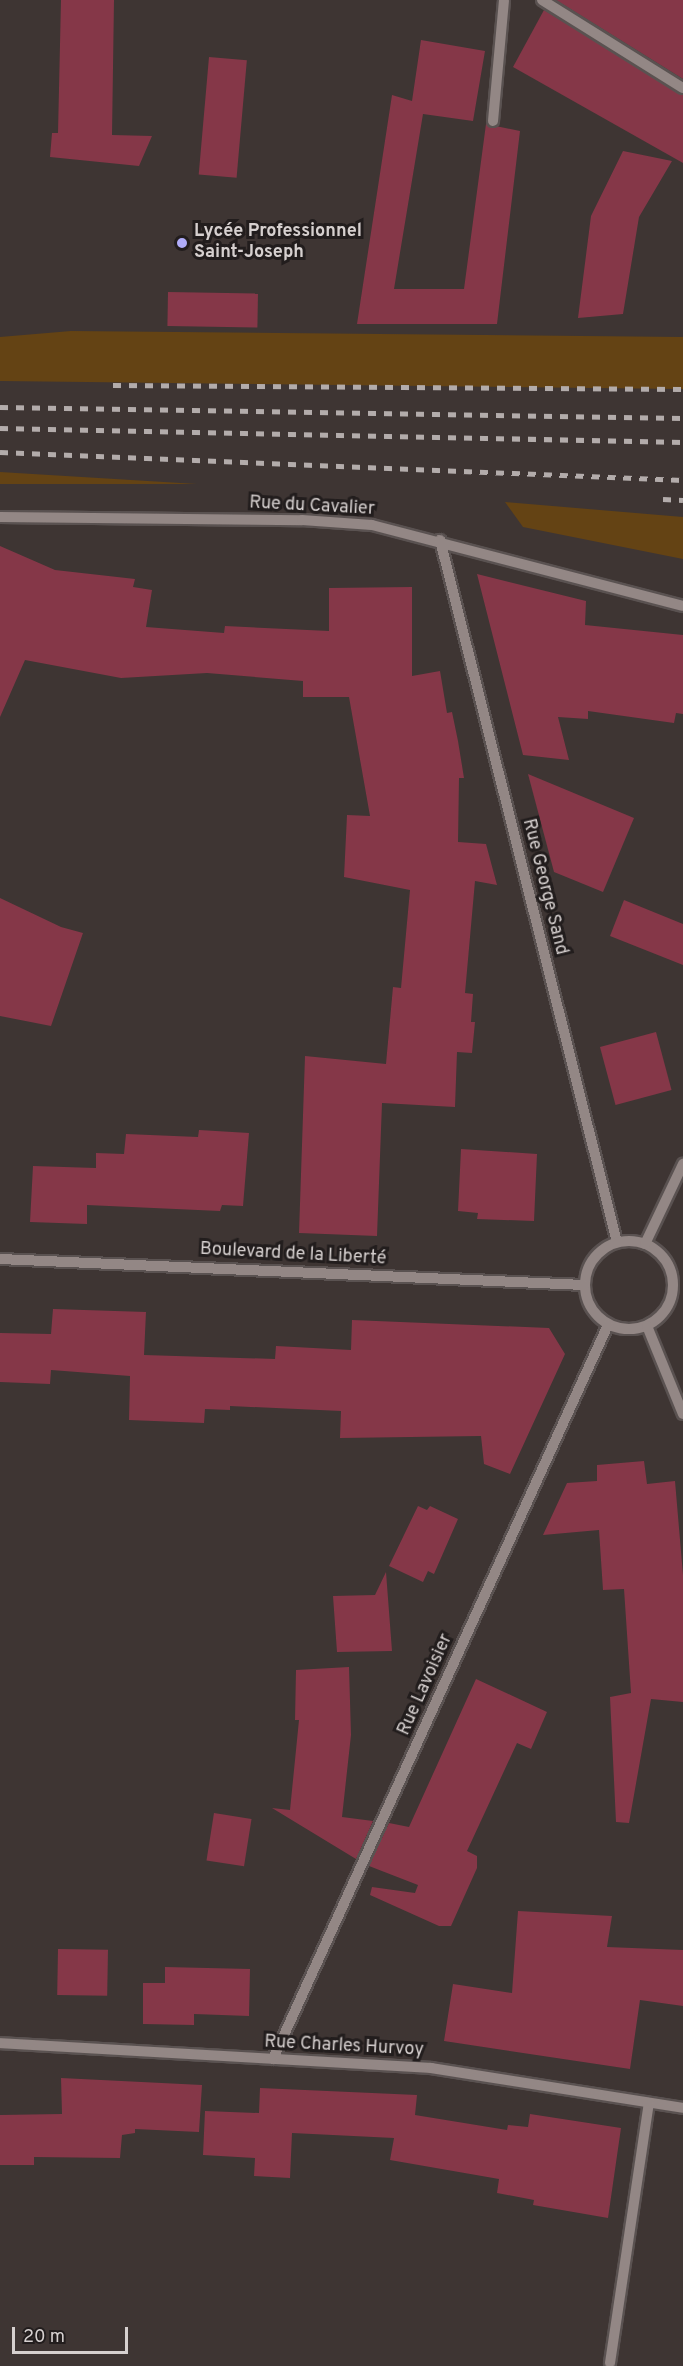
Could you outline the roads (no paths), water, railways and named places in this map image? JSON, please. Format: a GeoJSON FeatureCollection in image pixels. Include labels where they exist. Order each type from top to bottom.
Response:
{"type":"FeatureCollection","features":[{"type":"Feature","properties":{"kind":"street"},"geometry":{"type":"LineString","coordinates":[[493,121],[504,0]]}},
{"type":"Feature","properties":{"kind":"street"},"geometry":{"type":"LineString","coordinates":[[542,0],[683,88]]}},
{"type":"Feature","properties":{"kind":"street","name":"Rue du Cavalier"},"geometry":{"type":"LineString","coordinates":[[0,516],[341,522],[440,540],[683,606]]}},
{"type":"Feature","properties":{"kind":"street","name":"Rue George Sand"},"geometry":{"type":"LineString","coordinates":[[440,540],[617,1242]]}},
{"type":"Feature","properties":{"kind":"street"},"geometry":{"type":"LineString","coordinates":[[645,1244],[683,1164]]}},
{"type":"Feature","properties":{"kind":"street"},"geometry":{"type":"LineString","coordinates":[[617,1242],[645,1244],[665,1259],[678,1283],[667,1309],[647,1326],[620,1329],[608,1325],[591,1308],[584,1285],[593,1258],[617,1242]]}},
{"type":"Feature","properties":{"kind":"street","name":"Boulevard de la Liberté"},"geometry":{"type":"LineString","coordinates":[[0,1258],[584,1285]]}},
{"type":"Feature","properties":{"kind":"street","name":"Rue Lavoisier"},"geometry":{"type":"LineString","coordinates":[[273,2059],[608,1325]]}},
{"type":"Feature","properties":{"kind":"street"},"geometry":{"type":"LineString","coordinates":[[647,1326],[683,1414]]}},
{"type":"Feature","properties":{"kind":"street","name":"Rue Charles Hurvoy"},"geometry":{"type":"LineString","coordinates":[[0,2043],[431,2068],[683,2108]]}},
{"type":"Feature","properties":{"kind":"street"},"geometry":{"type":"LineString","coordinates":[[610,2363],[649,2103]]}},
{"type":"Feature","properties":{"kind":"railway"},"geometry":{"type":"LineString","coordinates":[[113,385],[683,389]]}},
{"type":"Feature","properties":{"kind":"railway"},"geometry":{"type":"LineString","coordinates":[[0,407],[683,418]]}},
{"type":"Feature","properties":{"kind":"railway"},"geometry":{"type":"LineString","coordinates":[[0,428],[683,442]]}},
{"type":"Feature","properties":{"kind":"railway"},"geometry":{"type":"LineString","coordinates":[[0,452],[683,480]]}},
{"type":"Feature","properties":{"kind":"railway"},"geometry":{"type":"LineString","coordinates":[[663,499],[683,500]]}},
{"type":"Feature","properties":{"kind":"place","name":"Lycée Professionnel Saint-Joseph"},"geometry":{"type":"Point","coordinates":[182,243]}}]}
